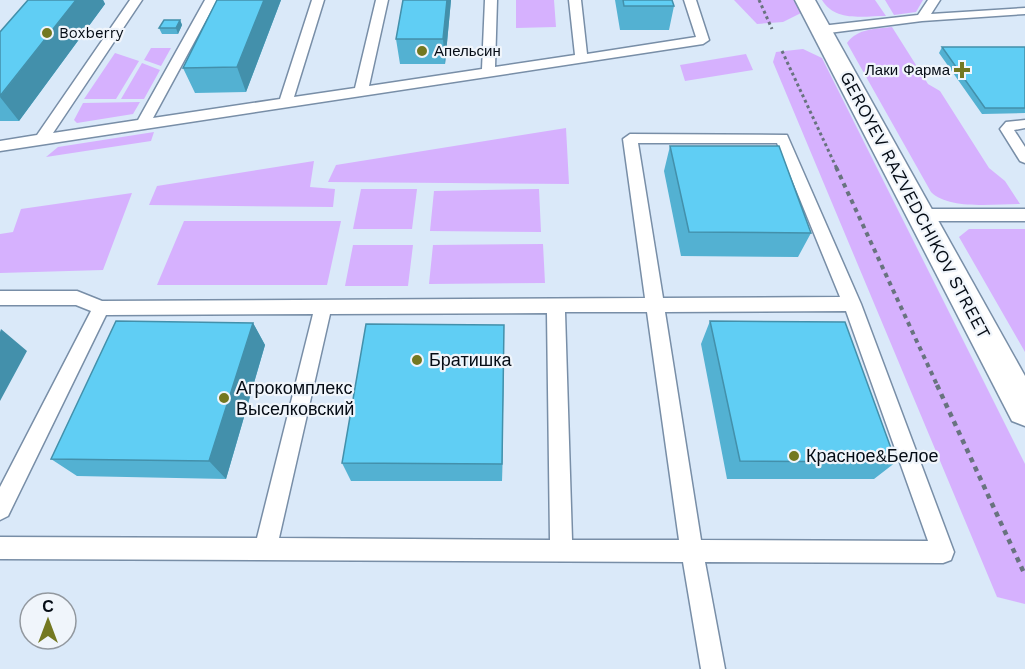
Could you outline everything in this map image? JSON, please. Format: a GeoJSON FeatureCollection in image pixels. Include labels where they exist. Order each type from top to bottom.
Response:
{"type":"FeatureCollection","features":[{"type":"Feature","properties":{"kind":"street","name":"GEROYEV RAZVEDCHIKOV STREET"},"geometry":{"type":"LineString","coordinates":[[805,0],[1025,410]]}},
{"type":"Feature","properties":{"kind":"lane"},"geometry":{"type":"LineString","coordinates":[[42,139],[136,0]]}},
{"type":"Feature","properties":{"kind":"lane"},"geometry":{"type":"LineString","coordinates":[[143,124],[211,0]]}},
{"type":"Feature","properties":{"kind":"lane"},"geometry":{"type":"LineString","coordinates":[[285,103],[318,0]]}},
{"type":"Feature","properties":{"kind":"lane"},"geometry":{"type":"LineString","coordinates":[[361,92],[382,0]]}},
{"type":"Feature","properties":{"kind":"lane"},"geometry":{"type":"LineString","coordinates":[[488,72],[491,0]]}},
{"type":"Feature","properties":{"kind":"lane"},"geometry":{"type":"LineString","coordinates":[[575,0],[582,58]]}},
{"type":"Feature","properties":{"kind":"lane"},"geometry":{"type":"LineString","coordinates":[[0,146],[703,40],[690,0]]}},
{"type":"Feature","properties":{"kind":"lane"},"geometry":{"type":"LineString","coordinates":[[922,18],[934,0]]}},
{"type":"Feature","properties":{"kind":"lane"},"geometry":{"type":"LineString","coordinates":[[821,30],[922,18],[1025,11]]}},
{"type":"Feature","properties":{"kind":"lane"},"geometry":{"type":"LineString","coordinates":[[1025,124],[1011,125],[1007,129],[1025,158]]}},
{"type":"Feature","properties":{"kind":"lane"},"geometry":{"type":"LineString","coordinates":[[0,548],[265,550],[561,550],[692,551],[943,552],[852,304],[782,138],[630,139],[692,551],[713,669]]}},
{"type":"Feature","properties":{"kind":"lane"},"geometry":{"type":"LineString","coordinates":[[922,216],[1025,215]]}},
{"type":"Feature","properties":{"kind":"lane"},"geometry":{"type":"LineString","coordinates":[[0,298],[77,298],[101,308],[852,304]]}},
{"type":"Feature","properties":{"kind":"lane"},"geometry":{"type":"LineString","coordinates":[[556,305],[561,550]]}},
{"type":"Feature","properties":{"kind":"lane"},"geometry":{"type":"LineString","coordinates":[[265,550],[324,307]]}},
{"type":"Feature","properties":{"kind":"lane"},"geometry":{"type":"LineString","coordinates":[[0,509],[101,308]]}},
{"type":"Feature","properties":{"kind":"path"},"geometry":{"type":"LineString","coordinates":[[759,0],[772,29]]}},
{"type":"Feature","properties":{"kind":"path"},"geometry":{"type":"LineString","coordinates":[[782,51],[1025,575]]}},
{"type":"Feature","properties":{"kind":"shaded area"},"geometry":{"type":"Polygon","coordinates":[[[516,0],[554,0],[556,27],[516,28],[516,0]]]}},
{"type":"Feature","properties":{"kind":"shaded area"},"geometry":{"type":"Polygon","coordinates":[[[734,0],[794,0],[801,13],[783,22],[757,24],[734,0]]]}},
{"type":"Feature","properties":{"kind":"shaded area"},"geometry":{"type":"Polygon","coordinates":[[[822,0],[875,0],[886,16],[842,15],[834,12],[822,0]]]}},
{"type":"Feature","properties":{"kind":"shaded area"},"geometry":{"type":"Polygon","coordinates":[[[885,0],[923,0],[916,12],[894,15],[885,0]]]}},
{"type":"Feature","properties":{"kind":"shaded area"},"geometry":{"type":"Polygon","coordinates":[[[892,27],[928,84],[940,91],[989,168],[1005,181],[1020,204],[960,204],[939,198],[931,192],[847,43],[856,34],[892,27]]]}},
{"type":"Feature","properties":{"kind":"shaded area"},"geometry":{"type":"Polygon","coordinates":[[[151,48],[171,48],[161,66],[144,60],[151,48]]]}},
{"type":"Feature","properties":{"kind":"shaded area"},"geometry":{"type":"Polygon","coordinates":[[[803,49],[822,58],[1025,464],[1025,604],[997,597],[773,62],[776,52],[803,49]]]}},
{"type":"Feature","properties":{"kind":"shaded area"},"geometry":{"type":"Polygon","coordinates":[[[115,53],[139,61],[116,99],[84,99],[115,53]]]}},
{"type":"Feature","properties":{"kind":"shaded area"},"geometry":{"type":"Polygon","coordinates":[[[746,54],[753,70],[685,81],[680,65],[746,54]]]}},
{"type":"Feature","properties":{"kind":"shaded area"},"geometry":{"type":"Polygon","coordinates":[[[142,63],[160,70],[144,99],[121,99],[142,63]]]}},
{"type":"Feature","properties":{"kind":"shaded area"},"geometry":{"type":"Polygon","coordinates":[[[140,102],[133,114],[77,123],[74,120],[83,103],[140,102]]]}},
{"type":"Feature","properties":{"kind":"shaded area"},"geometry":{"type":"Polygon","coordinates":[[[566,128],[569,184],[328,182],[336,165],[566,128]]]}},
{"type":"Feature","properties":{"kind":"shaded area"},"geometry":{"type":"Polygon","coordinates":[[[154,132],[151,141],[46,157],[58,147],[154,132]]]}},
{"type":"Feature","properties":{"kind":"shaded area"},"geometry":{"type":"Polygon","coordinates":[[[314,161],[310,187],[335,189],[333,207],[149,205],[157,186],[314,161]]]}},
{"type":"Feature","properties":{"kind":"shaded area"},"geometry":{"type":"Polygon","coordinates":[[[361,189],[417,189],[412,229],[353,229],[361,189]]]}},
{"type":"Feature","properties":{"kind":"shaded area"},"geometry":{"type":"Polygon","coordinates":[[[539,189],[541,232],[430,231],[434,191],[539,189]]]}},
{"type":"Feature","properties":{"kind":"shaded area"},"geometry":{"type":"Polygon","coordinates":[[[132,193],[103,270],[0,273],[0,234],[13,232],[21,209],[132,193]]]}},
{"type":"Feature","properties":{"kind":"shaded area"},"geometry":{"type":"Polygon","coordinates":[[[184,221],[341,221],[327,285],[157,285],[184,221]]]}},
{"type":"Feature","properties":{"kind":"shaded area"},"geometry":{"type":"Polygon","coordinates":[[[969,229],[1025,229],[1025,352],[959,237],[969,229]]]}},
{"type":"Feature","properties":{"kind":"shaded area"},"geometry":{"type":"Polygon","coordinates":[[[543,244],[545,283],[429,284],[433,245],[543,244]]]}},
{"type":"Feature","properties":{"kind":"shaded area"},"geometry":{"type":"Polygon","coordinates":[[[353,245],[413,245],[408,286],[345,286],[353,245]]]}},
{"type":"Feature","properties":{"kind":"building"},"geometry":{"type":"Polygon","coordinates":[[[28,0],[76,0],[0,96],[0,32],[28,0]]]}},
{"type":"Feature","properties":{"kind":"building"},"geometry":{"type":"Polygon","coordinates":[[[217,0],[264,0],[237,67],[183,68],[217,0]]]}},
{"type":"Feature","properties":{"kind":"building"},"geometry":{"type":"Polygon","coordinates":[[[403,0],[447,0],[443,39],[396,39],[403,0]]]}},
{"type":"Feature","properties":{"kind":"building"},"geometry":{"type":"Polygon","coordinates":[[[623,0],[672,0],[674,6],[624,6],[623,0]]]}},
{"type":"Feature","properties":{"kind":"building"},"geometry":{"type":"Polygon","coordinates":[[[164,20],[180,20],[176,28],[159,28],[164,20]]]}},
{"type":"Feature","properties":{"kind":"building"},"geometry":{"type":"Polygon","coordinates":[[[942,47],[1025,47],[1025,108],[985,108],[942,47]]]}},
{"type":"Feature","properties":{"kind":"building"},"geometry":{"type":"Polygon","coordinates":[[[670,146],[779,146],[811,233],[689,232],[670,146]]]}},
{"type":"Feature","properties":{"kind":"building"},"geometry":{"type":"Polygon","coordinates":[[[116,321],[253,323],[209,461],[51,459],[116,321]]]}},
{"type":"Feature","properties":{"kind":"building"},"geometry":{"type":"Polygon","coordinates":[[[710,321],[845,322],[896,462],[740,461],[710,321]]]}},
{"type":"Feature","properties":{"kind":"building"},"geometry":{"type":"Polygon","coordinates":[[[366,324],[504,325],[502,464],[342,463],[366,324]]]}},
{"type":"Feature","properties":{"kind":"place","name":"Boxberry"},"geometry":{"type":"Point","coordinates":[47,33]}},
{"type":"Feature","properties":{"kind":"place","name":"Апельсин"},"geometry":{"type":"Point","coordinates":[422,51]}},
{"type":"Feature","properties":{"kind":"place","name":"Лаки Фарма"},"geometry":{"type":"Point","coordinates":[962,70]}},
{"type":"Feature","properties":{"kind":"place","name":"Братишка"},"geometry":{"type":"Point","coordinates":[417,360]}},
{"type":"Feature","properties":{"kind":"place","name":"Агрокомплекс Выселковский"},"geometry":{"type":"Point","coordinates":[224,398]}},
{"type":"Feature","properties":{"kind":"place","name":"Красное&Белое"},"geometry":{"type":"Point","coordinates":[794,456]}}]}
